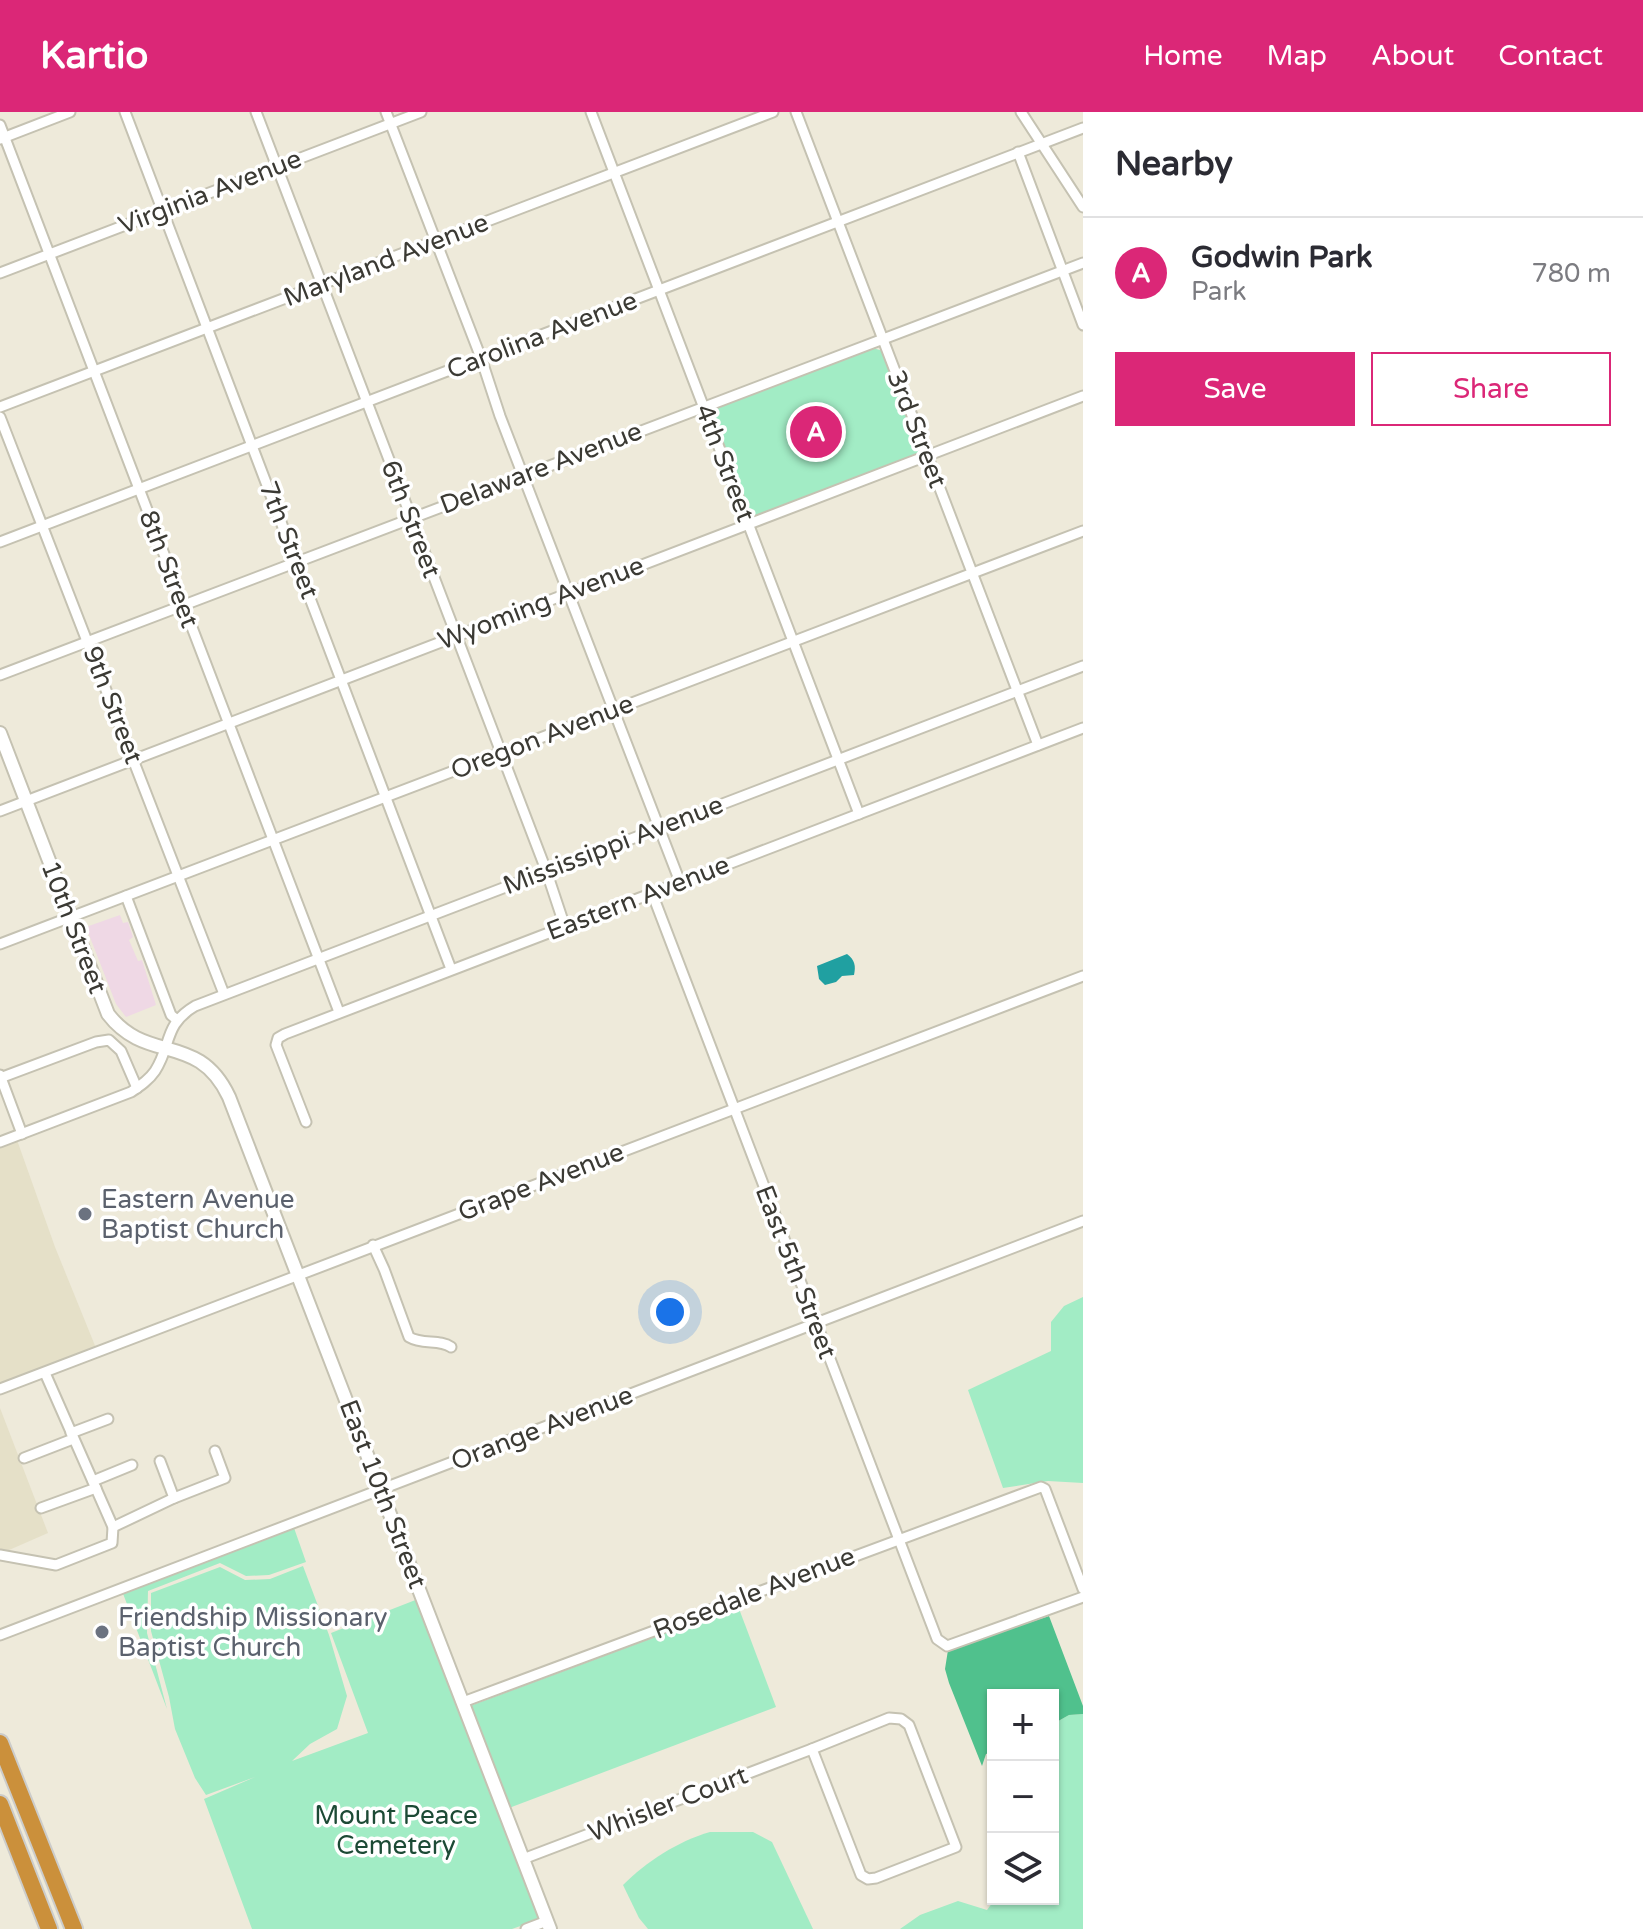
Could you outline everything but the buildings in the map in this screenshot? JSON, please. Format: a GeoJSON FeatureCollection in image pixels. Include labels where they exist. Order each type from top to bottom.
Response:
{"type":"FeatureCollection","features":[{"type":"Feature","properties":{"kind":"highway"},"geometry":{"type":"LineString","coordinates":[[0,1743],[74,1929]]}},
{"type":"Feature","properties":{"kind":"highway"},"geometry":{"type":"LineString","coordinates":[[0,1804],[49,1929]]}},
{"type":"Feature","properties":{"kind":"street"},"geometry":{"type":"LineString","coordinates":[[2,138],[70,112]]}},
{"type":"Feature","properties":{"kind":"street","name":"7th Street"},"geometry":{"type":"LineString","coordinates":[[125,112],[451,969]]}},
{"type":"Feature","properties":{"kind":"street","name":"6th Street"},"geometry":{"type":"LineString","coordinates":[[256,112],[546,870],[565,927]]}},
{"type":"Feature","properties":{"kind":"street"},"geometry":{"type":"LineString","coordinates":[[386,112],[680,882]]}},
{"type":"Feature","properties":{"kind":"street","name":"Virginia Avenue"},"geometry":{"type":"LineString","coordinates":[[0,273],[421,112]]}},
{"type":"Feature","properties":{"kind":"street","name":"4th Street"},"geometry":{"type":"LineString","coordinates":[[591,112],[859,814]]}},
{"type":"Feature","properties":{"kind":"street","name":"Maryland Avenue"},"geometry":{"type":"LineString","coordinates":[[0,407],[773,112]]}},
{"type":"Feature","properties":{"kind":"street","name":"3rd Street"},"geometry":{"type":"LineString","coordinates":[[796,112],[1038,745]]}},
{"type":"Feature","properties":{"kind":"street"},"geometry":{"type":"LineString","coordinates":[[1021,112],[1083,207]]}},
{"type":"Feature","properties":{"kind":"street","name":"8th Street"},"geometry":{"type":"LineString","coordinates":[[0,125],[2,138],[339,1012]]}},
{"type":"Feature","properties":{"kind":"street","name":"Carolina Avenue"},"geometry":{"type":"LineString","coordinates":[[0,542],[1083,128]]}},
{"type":"Feature","properties":{"kind":"street"},"geometry":{"type":"LineString","coordinates":[[1018,152],[1083,325]]}},
{"type":"Feature","properties":{"kind":"street","name":"Delaware Avenue"},"geometry":{"type":"LineString","coordinates":[[0,675],[1083,263]]}},
{"type":"Feature","properties":{"kind":"street","name":"Wyoming Avenue"},"geometry":{"type":"LineString","coordinates":[[0,811],[1083,396]]}},
{"type":"Feature","properties":{"kind":"street","name":"9th Street"},"geometry":{"type":"LineString","coordinates":[[0,417],[224,994]]}},
{"type":"Feature","properties":{"kind":"street","name":"Oregon Avenue"},"geometry":{"type":"LineString","coordinates":[[0,944],[1083,531]]}},
{"type":"Feature","properties":{"kind":"street","name":"Mississippi Avenue"},"geometry":{"type":"LineString","coordinates":[[177,1020],[195,1006],[224,994],[1083,666]]}},
{"type":"Feature","properties":{"kind":"street","name":"Eastern Avenue"},"geometry":{"type":"LineString","coordinates":[[306,1122],[276,1045],[278,1038],[285,1034],[1083,728]]}},
{"type":"Feature","properties":{"kind":"street","name":"10th Street"},"geometry":{"type":"LineString","coordinates":[[0,733],[108,1014],[126,1034],[164,1049],[191,1055],[206,1065]]}},
{"type":"Feature","properties":{"kind":"street","name":"East 5th Street"},"geometry":{"type":"LineString","coordinates":[[652,893],[937,1639],[947,1646],[1083,1597]]}},
{"type":"Feature","properties":{"kind":"street"},"geometry":{"type":"LineString","coordinates":[[0,1142],[137,1088],[157,1068],[177,1020],[171,1015],[126,896]]}},
{"type":"Feature","properties":{"kind":"street","name":"Grape Avenue"},"geometry":{"type":"LineString","coordinates":[[0,1389],[1083,976]]}},
{"type":"Feature","properties":{"kind":"street"},"geometry":{"type":"LineString","coordinates":[[22,1134],[0,1077],[109,1040],[121,1051],[137,1088]]}},
{"type":"Feature","properties":{"kind":"street","name":"East 10th Street"},"geometry":{"type":"LineString","coordinates":[[206,1065],[229,1097],[548,1925]]}},
{"type":"Feature","properties":{"kind":"street","name":"Orange Avenue"},"geometry":{"type":"LineString","coordinates":[[0,1635],[1083,1221]]}},
{"type":"Feature","properties":{"kind":"street"},"geometry":{"type":"LineString","coordinates":[[373,1245],[409,1337],[418,1343],[446,1343],[451,1347]]}},
{"type":"Feature","properties":{"kind":"street"},"geometry":{"type":"LineString","coordinates":[[0,1555],[56,1565],[112,1543],[113,1527],[45,1373]]}},
{"type":"Feature","properties":{"kind":"street"},"geometry":{"type":"LineString","coordinates":[[24,1458],[108,1419]]}},
{"type":"Feature","properties":{"kind":"street"},"geometry":{"type":"LineString","coordinates":[[113,1527],[225,1478],[215,1451]]}},
{"type":"Feature","properties":{"kind":"street"},"geometry":{"type":"LineString","coordinates":[[160,1461],[174,1498]]}},
{"type":"Feature","properties":{"kind":"street"},"geometry":{"type":"LineString","coordinates":[[41,1508],[132,1465]]}},
{"type":"Feature","properties":{"kind":"street","name":"Rosedale Avenue"},"geometry":{"type":"LineString","coordinates":[[463,1702],[1041,1487],[1045,1489],[1083,1589]]}},
{"type":"Feature","properties":{"kind":"street","name":"Whisler Court"},"geometry":{"type":"LineString","coordinates":[[523,1859],[889,1718],[901,1719],[909,1725],[956,1847],[876,1878],[868,1879],[861,1875],[812,1749]]}},
{"type":"Feature","properties":{"kind":"street"},"geometry":{"type":"LineString","coordinates":[[526,1929],[548,1925]]}},
{"type":"Feature","properties":{"kind":"shaded area"},"geometry":{"type":"Polygon","coordinates":[[[120,915],[123,923],[128,922],[133,937],[129,940],[138,961],[142,960],[156,1005],[126,1017],[116,1004],[86,927],[120,915]]]}},
{"type":"Feature","properties":{"kind":"shaded area"},"geometry":{"type":"Polygon","coordinates":[[[17,1140],[55,1247],[98,1353],[0,1392],[0,1146],[17,1140]]]}},
{"type":"Feature","properties":{"kind":"shaded area"},"geometry":{"type":"Polygon","coordinates":[[[0,1408],[48,1533],[0,1554],[0,1408]]]}},
{"type":"Feature","properties":{"kind":"green space"},"geometry":{"type":"Polygon","coordinates":[[[873,348],[883,351],[921,453],[757,517],[751,516],[711,415],[713,410],[873,348]]]}},
{"type":"Feature","properties":{"kind":"green space"},"geometry":{"type":"Polygon","coordinates":[[[1083,1297],[1083,1483],[1048,1481],[1003,1488],[968,1390],[1051,1351],[1051,1322],[1064,1306],[1083,1297]]]}},
{"type":"Feature","properties":{"kind":"green space"},"geometry":{"type":"Polygon","coordinates":[[[293,1525],[306,1562],[269,1575],[246,1576],[220,1563],[148,1591],[147,1633],[167,1709],[122,1591],[293,1525]]]}},
{"type":"Feature","properties":{"kind":"green space","name":"Mount Peace Cemetery"},"geometry":{"type":"Polygon","coordinates":[[[303,1566],[329,1635],[347,1696],[337,1729],[310,1744],[292,1761],[368,1733],[331,1633],[418,1599],[540,1919],[512,1929],[252,1929],[204,1799],[255,1777],[206,1795],[195,1778],[175,1729],[151,1631],[151,1593],[220,1567],[245,1580],[270,1579],[303,1566]]]}},
{"type":"Feature","properties":{"kind":"green space","name":"Mount Peace Cemetery"},"geometry":{"type":"Polygon","coordinates":[[[738,1606],[776,1707],[509,1808],[470,1706],[738,1606]]]}},
{"type":"Feature","properties":{"kind":"green space"},"geometry":{"type":"Polygon","coordinates":[[[1049,1616],[1083,1706],[1083,1714],[1069,1715],[1059,1721],[1059,1689],[987,1689],[987,1754],[982,1766],[949,1683],[945,1669],[948,1650],[1049,1616]]]}},
{"type":"Feature","properties":{"kind":"green space"},"geometry":{"type":"Polygon","coordinates":[[[1083,1714],[1083,1929],[900,1929],[920,1915],[958,1901],[987,1910],[991,1905],[1059,1905],[1059,1721],[1069,1715],[1083,1714]]]}},
{"type":"Feature","properties":{"kind":"green space"},"geometry":{"type":"Polygon","coordinates":[[[710,1832],[753,1832],[772,1842],[813,1929],[648,1929],[623,1885],[663,1853],[710,1832]]]}},
{"type":"Feature","properties":{"kind":"water"},"geometry":{"type":"Polygon","coordinates":[[[847,954],[854,963],[854,975],[842,976],[836,982],[825,985],[819,979],[817,966],[847,954]]]}},
{"type":"Feature","properties":{"kind":"place","name":"Godwin Park"},"geometry":{"type":"Point","coordinates":[816,432]}},
{"type":"Feature","properties":{"kind":"place","name":"Eastern Avenue Baptist Church"},"geometry":{"type":"Point","coordinates":[85,1214]}},
{"type":"Feature","properties":{"kind":"place","name":"Friendship Missionary Baptist Church"},"geometry":{"type":"Point","coordinates":[102,1632]}}]}
